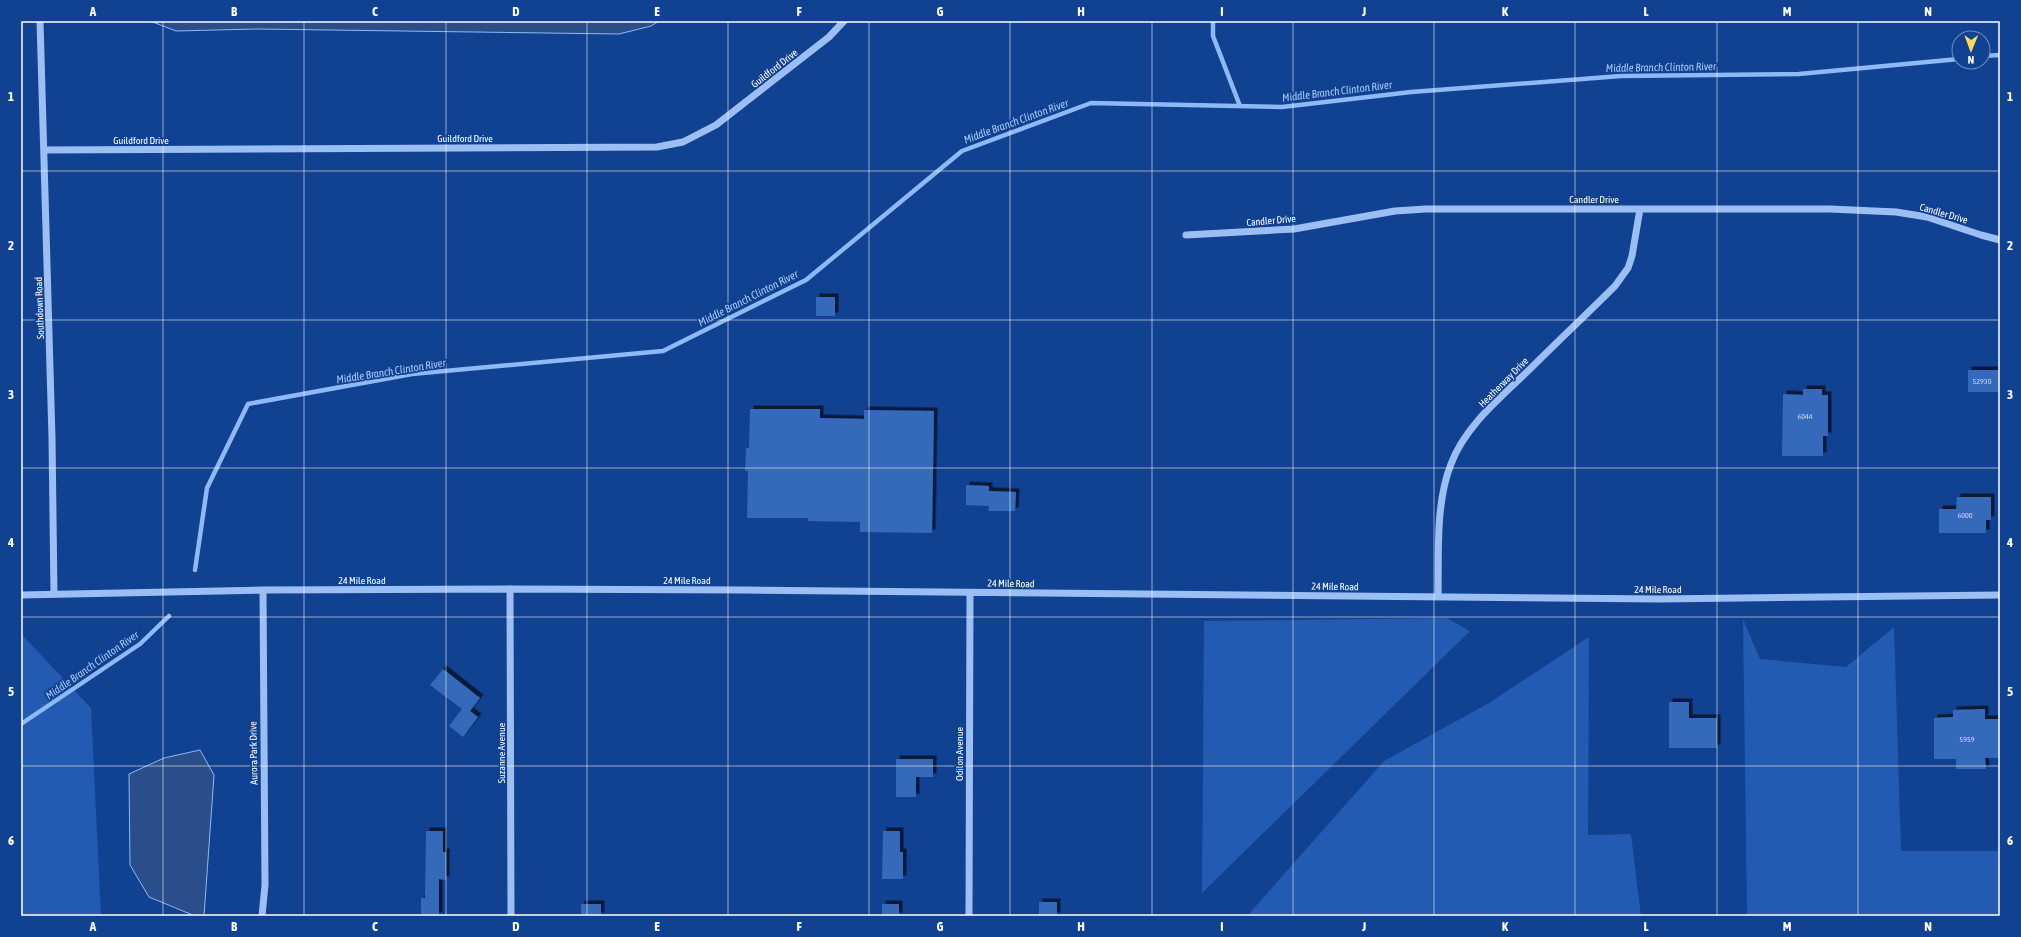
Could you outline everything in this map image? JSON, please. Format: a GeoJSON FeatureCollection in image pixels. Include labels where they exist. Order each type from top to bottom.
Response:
{"type":"FeatureCollection","features":[{"type":"Feature","properties":{"kind":"street","name":"Southdown Road"},"geometry":{"type":"LineString","coordinates":[[40,21],[52,438],[54,594]]}},
{"type":"Feature","properties":{"kind":"street","name":"Guildford Drive"},"geometry":{"type":"LineString","coordinates":[[44,150],[671,146],[694,138],[716,125],[829,37],[844,21]]}},
{"type":"Feature","properties":{"kind":"street","name":"Candler Drive"},"geometry":{"type":"LineString","coordinates":[[1186,235],[1294,229],[1395,211],[1426,209],[1783,208],[1896,212],[1927,217],[2000,240]]}},
{"type":"Feature","properties":{"kind":"street","name":"Heatherway Drive"},"geometry":{"type":"LineString","coordinates":[[1438,597],[1440,516],[1447,474],[1456,453],[1468,434],[1491,407],[1615,286],[1628,268],[1632,256],[1640,209]]}},
{"type":"Feature","properties":{"kind":"street","name":"24 Mile Road"},"geometry":{"type":"LineString","coordinates":[[21,595],[263,590],[510,590],[1660,599],[1852,595],[2000,595]]}},
{"type":"Feature","properties":{"kind":"street","name":"Aurora Park Drive"},"geometry":{"type":"LineString","coordinates":[[262,916],[265,885],[263,590]]}},
{"type":"Feature","properties":{"kind":"street","name":"Suzanne Avenue"},"geometry":{"type":"LineString","coordinates":[[510,590],[511,916]]}},
{"type":"Feature","properties":{"kind":"street","name":"Odilon Avenue"},"geometry":{"type":"LineString","coordinates":[[969,916],[970,593]]}},
{"type":"Feature","properties":{"kind":"shaded area"},"geometry":{"type":"Polygon","coordinates":[[[150,21],[659,21],[651,26],[619,34],[256,29],[176,31],[150,21]]]}},
{"type":"Feature","properties":{"kind":"shaded area"},"geometry":{"type":"Polygon","coordinates":[[[1447,618],[1470,631],[1202,893],[1204,621],[1447,618]]]}},
{"type":"Feature","properties":{"kind":"shaded area"},"geometry":{"type":"Polygon","coordinates":[[[1743,619],[1760,659],[1846,667],[1894,627],[1901,851],[2000,851],[2000,916],[1747,916],[1743,619]]]}},
{"type":"Feature","properties":{"kind":"shaded area"},"geometry":{"type":"Polygon","coordinates":[[[21,636],[23,636],[91,708],[101,916],[21,916],[21,636]]]}},
{"type":"Feature","properties":{"kind":"shaded area"},"geometry":{"type":"Polygon","coordinates":[[[1589,637],[1588,835],[1631,834],[1641,916],[1247,916],[1384,761],[1489,703],[1589,637]]]}},
{"type":"Feature","properties":{"kind":"shaded area"},"geometry":{"type":"Polygon","coordinates":[[[200,750],[214,775],[204,916],[195,916],[149,897],[130,865],[129,774],[164,758],[200,750]]]}},
{"type":"Feature","properties":{"kind":"building"},"geometry":{"type":"Polygon","coordinates":[[[816,297],[835,297],[835,316],[816,316],[816,297]]]}},
{"type":"Feature","properties":{"kind":"building"},"geometry":{"type":"Polygon","coordinates":[[[1968,370],[2000,370],[2000,392],[1968,392],[1968,370]]]}},
{"type":"Feature","properties":{"kind":"building"},"geometry":{"type":"Polygon","coordinates":[[[1803,389],[1822,389],[1822,395],[1828,395],[1828,436],[1823,436],[1823,456],[1782,456],[1783,394],[1803,395],[1803,389]]]}},
{"type":"Feature","properties":{"kind":"building"},"geometry":{"type":"Polygon","coordinates":[[[750,409],[820,409],[820,418],[864,419],[864,410],[934,411],[932,533],[860,532],[860,522],[808,521],[808,518],[747,518],[748,471],[745,471],[746,448],[749,448],[750,409]]]}},
{"type":"Feature","properties":{"kind":"building"},"geometry":{"type":"Polygon","coordinates":[[[966,485],[989,486],[989,491],[1016,492],[1015,511],[988,511],[989,506],[966,505],[966,485]]]}},
{"type":"Feature","properties":{"kind":"building"},"geometry":{"type":"Polygon","coordinates":[[[1957,497],[1991,497],[1991,520],[1986,520],[1986,533],[1939,533],[1939,509],[1956,509],[1957,497]]]}},
{"type":"Feature","properties":{"kind":"building"},"geometry":{"type":"Polygon","coordinates":[[[443,669],[480,698],[470,711],[478,717],[463,737],[449,726],[462,709],[430,685],[443,669]]]}},
{"type":"Feature","properties":{"kind":"building"},"geometry":{"type":"Polygon","coordinates":[[[1669,702],[1689,702],[1689,718],[1717,718],[1717,748],[1669,748],[1669,702]]]}},
{"type":"Feature","properties":{"kind":"building"},"geometry":{"type":"Polygon","coordinates":[[[1985,709],[1985,719],[2000,719],[2000,758],[1985,758],[1986,769],[1956,769],[1956,759],[1934,759],[1934,718],[1953,717],[1953,710],[1985,709]]]}},
{"type":"Feature","properties":{"kind":"building"},"geometry":{"type":"Polygon","coordinates":[[[896,759],[933,759],[933,777],[916,777],[916,797],[896,797],[896,759]]]}},
{"type":"Feature","properties":{"kind":"building"},"geometry":{"type":"Polygon","coordinates":[[[426,831],[443,831],[443,852],[446,852],[446,880],[439,879],[439,916],[421,916],[421,898],[425,898],[426,831]]]}},
{"type":"Feature","properties":{"kind":"building"},"geometry":{"type":"Polygon","coordinates":[[[883,831],[900,831],[900,852],[903,852],[903,879],[882,879],[883,831]]]}},
{"type":"Feature","properties":{"kind":"building"},"geometry":{"type":"Polygon","coordinates":[[[1039,902],[1057,902],[1057,916],[1039,916],[1039,902]]]}},
{"type":"Feature","properties":{"kind":"building"},"geometry":{"type":"Polygon","coordinates":[[[581,904],[601,904],[601,916],[581,916],[581,904]]]}},
{"type":"Feature","properties":{"kind":"building"},"geometry":{"type":"Polygon","coordinates":[[[882,904],[899,904],[899,916],[882,916],[882,904]]]}},
{"type":"Feature","properties":{"kind":"waterway"},"geometry":{"type":"LineString","coordinates":[[1213,21],[1213,36],[1240,106]]}},
{"type":"Feature","properties":{"kind":"waterway","name":"Middle Branch Clinton River"},"geometry":{"type":"LineString","coordinates":[[1991,56],[2000,55]]}},
{"type":"Feature","properties":{"kind":"waterway","name":"Middle Branch Clinton River"},"geometry":{"type":"LineString","coordinates":[[195,570],[207,488],[248,404],[412,374],[663,351],[806,280],[962,151],[1091,103],[1282,107],[1411,92],[1621,76],[1799,74],[1951,60]]}},
{"type":"Feature","properties":{"kind":"waterway","name":"Middle Branch Clinton River"},"geometry":{"type":"LineString","coordinates":[[21,724],[140,644],[169,616]]}}]}
